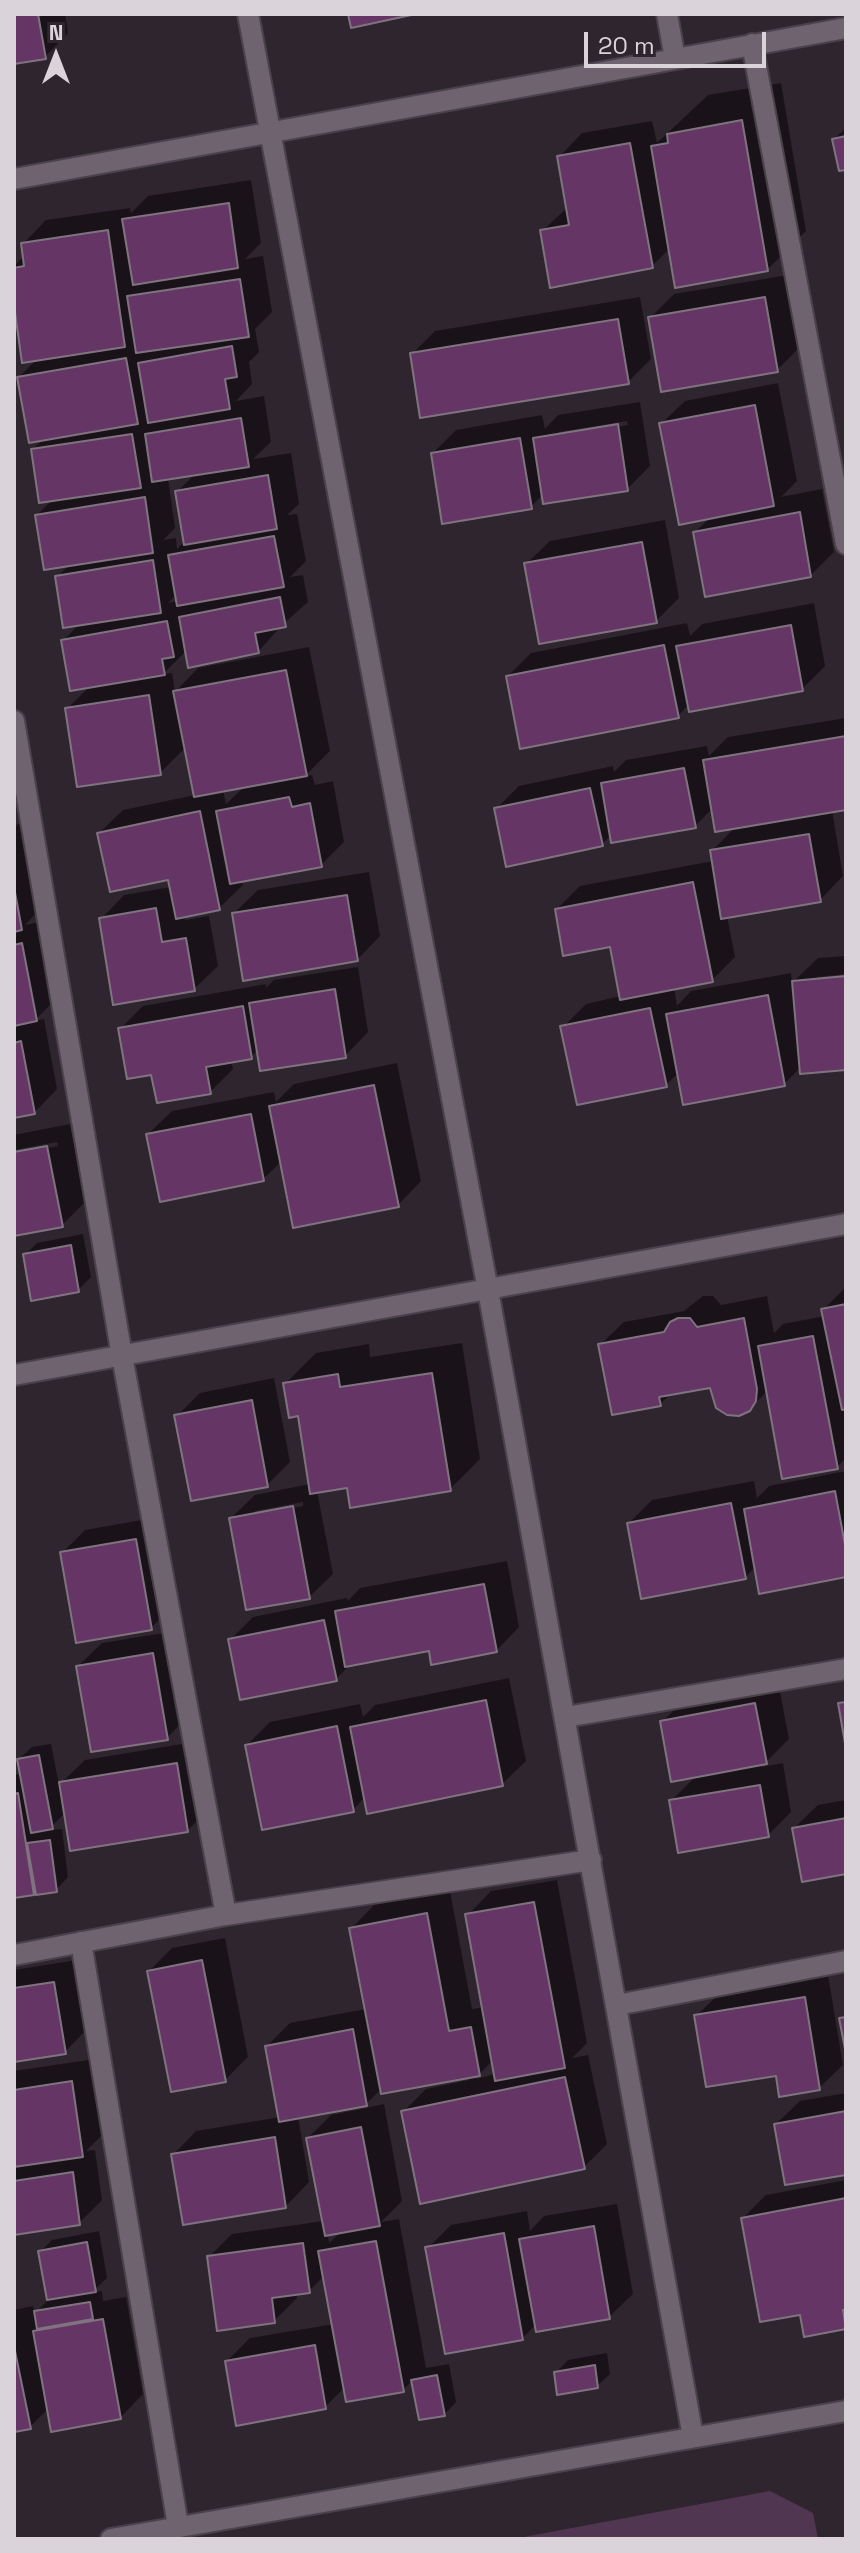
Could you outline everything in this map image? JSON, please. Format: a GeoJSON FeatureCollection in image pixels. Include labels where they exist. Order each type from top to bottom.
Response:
{"type":"FeatureCollection","features":[{"type":"Feature","properties":{"kind":"street"},"geometry":{"type":"LineString","coordinates":[[248,14],[488,1290],[693,2437]]}},
{"type":"Feature","properties":{"kind":"street"},"geometry":{"type":"LineString","coordinates":[[667,14],[675,59]]}},
{"type":"Feature","properties":{"kind":"street"},"geometry":{"type":"LineString","coordinates":[[14,179],[846,28]]}},
{"type":"Feature","properties":{"kind":"street"},"geometry":{"type":"LineString","coordinates":[[752,44],[846,544]]}},
{"type":"Feature","properties":{"kind":"street"},"geometry":{"type":"LineString","coordinates":[[14,721],[122,1356],[226,1915]]}},
{"type":"Feature","properties":{"kind":"street"},"geometry":{"type":"LineString","coordinates":[[14,1375],[846,1224]]}},
{"type":"Feature","properties":{"kind":"street"},"geometry":{"type":"LineString","coordinates":[[566,1717],[846,1669]]}},
{"type":"Feature","properties":{"kind":"street"},"geometry":{"type":"LineString","coordinates":[[14,1955],[226,1915],[591,1860]]}},
{"type":"Feature","properties":{"kind":"street"},"geometry":{"type":"LineString","coordinates":[[81,1942],[178,2526]]}},
{"type":"Feature","properties":{"kind":"street"},"geometry":{"type":"LineString","coordinates":[[617,2005],[846,1961]]}},
{"type":"Feature","properties":{"kind":"street"},"geometry":{"type":"LineString","coordinates":[[111,2539],[846,2411]]}},
{"type":"Feature","properties":{"kind":"shaded area"},"geometry":{"type":"Polygon","coordinates":[[[770,2491],[813,2513],[818,2539],[513,2539],[770,2491]]]}},
{"type":"Feature","properties":{"kind":"building"},"geometry":{"type":"Polygon","coordinates":[[[14,14],[38,14],[46,59],[14,64],[14,14]]]}},
{"type":"Feature","properties":{"kind":"building"},"geometry":{"type":"Polygon","coordinates":[[[348,14],[416,14],[351,28],[348,14]]]}},
{"type":"Feature","properties":{"kind":"building"},"geometry":{"type":"Polygon","coordinates":[[[742,120],[768,271],[675,288],[651,146],[668,143],[667,134],[742,120]]]}},
{"type":"Feature","properties":{"kind":"building"},"geometry":{"type":"Polygon","coordinates":[[[846,136],[846,170],[839,171],[832,139],[846,136]]]}},
{"type":"Feature","properties":{"kind":"building"},"geometry":{"type":"Polygon","coordinates":[[[630,143],[653,268],[550,288],[540,230],[569,225],[557,156],[630,143]]]}},
{"type":"Feature","properties":{"kind":"building"},"geometry":{"type":"Polygon","coordinates":[[[229,203],[238,268],[133,285],[122,219],[229,203]]]}},
{"type":"Feature","properties":{"kind":"building"},"geometry":{"type":"Polygon","coordinates":[[[108,230],[125,347],[22,363],[14,305],[14,268],[24,266],[21,243],[108,230]]]}},
{"type":"Feature","properties":{"kind":"building"},"geometry":{"type":"Polygon","coordinates":[[[240,279],[249,337],[136,353],[127,296],[240,279]]]}},
{"type":"Feature","properties":{"kind":"building"},"geometry":{"type":"Polygon","coordinates":[[[765,297],[778,372],[661,392],[648,317],[765,297]]]}},
{"type":"Feature","properties":{"kind":"building"},"geometry":{"type":"Polygon","coordinates":[[[618,319],[629,384],[420,418],[410,353],[618,319]]]}},
{"type":"Feature","properties":{"kind":"building"},"geometry":{"type":"Polygon","coordinates":[[[232,346],[237,377],[225,379],[230,409],[148,423],[138,363],[232,346]]]}},
{"type":"Feature","properties":{"kind":"building"},"geometry":{"type":"Polygon","coordinates":[[[126,358],[138,424],[29,443],[17,377],[126,358]]]}},
{"type":"Feature","properties":{"kind":"building"},"geometry":{"type":"Polygon","coordinates":[[[755,405],[774,506],[679,525],[659,423],[755,405]]]}},
{"type":"Feature","properties":{"kind":"building"},"geometry":{"type":"Polygon","coordinates":[[[241,418],[249,467],[152,482],[145,434],[241,418]]]}},
{"type":"Feature","properties":{"kind":"building"},"geometry":{"type":"Polygon","coordinates":[[[618,424],[628,491],[543,504],[533,438],[618,424]]]}},
{"type":"Feature","properties":{"kind":"building"},"geometry":{"type":"Polygon","coordinates":[[[132,434],[141,488],[39,503],[31,449],[132,434]]]}},
{"type":"Feature","properties":{"kind":"building"},"geometry":{"type":"Polygon","coordinates":[[[520,438],[532,509],[442,524],[431,453],[520,438]]]}},
{"type":"Feature","properties":{"kind":"building"},"geometry":{"type":"Polygon","coordinates":[[[268,475],[277,529],[184,545],[175,491],[268,475]]]}},
{"type":"Feature","properties":{"kind":"building"},"geometry":{"type":"Polygon","coordinates":[[[145,497],[153,553],[44,570],[35,515],[145,497]]]}},
{"type":"Feature","properties":{"kind":"building"},"geometry":{"type":"Polygon","coordinates":[[[800,512],[811,577],[705,597],[693,532],[800,512]]]}},
{"type":"Feature","properties":{"kind":"building"},"geometry":{"type":"Polygon","coordinates":[[[274,536],[284,587],[177,606],[168,555],[274,536]]]}},
{"type":"Feature","properties":{"kind":"building"},"geometry":{"type":"Polygon","coordinates":[[[642,542],[657,623],[539,644],[524,563],[642,542]]]}},
{"type":"Feature","properties":{"kind":"building"},"geometry":{"type":"Polygon","coordinates":[[[153,560],[161,613],[63,628],[55,576],[153,560]]]}},
{"type":"Feature","properties":{"kind":"building"},"geometry":{"type":"Polygon","coordinates":[[[280,597],[286,627],[255,633],[259,653],[188,668],[179,617],[280,597]]]}},
{"type":"Feature","properties":{"kind":"building"},"geometry":{"type":"Polygon","coordinates":[[[167,621],[174,657],[162,659],[165,675],[70,691],[61,640],[167,621]]]}},
{"type":"Feature","properties":{"kind":"building"},"geometry":{"type":"Polygon","coordinates":[[[791,625],[803,691],[689,712],[676,646],[791,625]]]}},
{"type":"Feature","properties":{"kind":"building"},"geometry":{"type":"Polygon","coordinates":[[[664,645],[679,718],[520,749],[506,676],[664,645]]]}},
{"type":"Feature","properties":{"kind":"building"},"geometry":{"type":"Polygon","coordinates":[[[286,670],[307,776],[194,797],[173,691],[286,670]]]}},
{"type":"Feature","properties":{"kind":"building"},"geometry":{"type":"Polygon","coordinates":[[[149,695],[161,775],[77,787],[65,708],[149,695]]]}},
{"type":"Feature","properties":{"kind":"building"},"geometry":{"type":"Polygon","coordinates":[[[846,736],[846,810],[715,832],[703,760],[846,736]]]}},
{"type":"Feature","properties":{"kind":"building"},"geometry":{"type":"Polygon","coordinates":[[[684,768],[696,828],[611,843],[601,783],[684,768]]]}},
{"type":"Feature","properties":{"kind":"building"},"geometry":{"type":"Polygon","coordinates":[[[590,788],[603,846],[506,867],[494,808],[590,788]]]}},
{"type":"Feature","properties":{"kind":"building"},"geometry":{"type":"Polygon","coordinates":[[[289,797],[292,807],[310,803],[322,867],[230,884],[216,811],[289,797]]]}},
{"type":"Feature","properties":{"kind":"building"},"geometry":{"type":"Polygon","coordinates":[[[200,811],[220,910],[176,919],[168,880],[110,892],[97,833],[200,811]]]}},
{"type":"Feature","properties":{"kind":"building"},"geometry":{"type":"Polygon","coordinates":[[[809,834],[821,902],[721,919],[710,850],[809,834]]]}},
{"type":"Feature","properties":{"kind":"building"},"geometry":{"type":"Polygon","coordinates":[[[693,882],[713,982],[620,1000],[610,947],[563,956],[555,909],[693,882]]]}},
{"type":"Feature","properties":{"kind":"building"},"geometry":{"type":"Polygon","coordinates":[[[14,887],[22,930],[14,932],[14,887]]]}},
{"type":"Feature","properties":{"kind":"building"},"geometry":{"type":"Polygon","coordinates":[[[347,895],[358,961],[243,981],[232,913],[347,895]]]}},
{"type":"Feature","properties":{"kind":"building"},"geometry":{"type":"Polygon","coordinates":[[[156,908],[162,942],[186,938],[195,991],[113,1005],[99,918],[156,908]]]}},
{"type":"Feature","properties":{"kind":"building"},"geometry":{"type":"Polygon","coordinates":[[[22,943],[37,1021],[14,1026],[14,945],[22,943]]]}},
{"type":"Feature","properties":{"kind":"building"},"geometry":{"type":"Polygon","coordinates":[[[846,976],[846,1070],[800,1074],[792,981],[846,976]]]}},
{"type":"Feature","properties":{"kind":"building"},"geometry":{"type":"Polygon","coordinates":[[[335,989],[346,1058],[260,1071],[249,1003],[335,989]]]}},
{"type":"Feature","properties":{"kind":"building"},"geometry":{"type":"Polygon","coordinates":[[[768,995],[785,1086],[683,1105],[666,1014],[768,995]]]}},
{"type":"Feature","properties":{"kind":"building"},"geometry":{"type":"Polygon","coordinates":[[[243,1006],[252,1059],[206,1067],[211,1094],[157,1103],[151,1075],[127,1079],[118,1028],[243,1006]]]}},
{"type":"Feature","properties":{"kind":"building"},"geometry":{"type":"Polygon","coordinates":[[[650,1008],[667,1087],[577,1105],[560,1026],[650,1008]]]}},
{"type":"Feature","properties":{"kind":"building"},"geometry":{"type":"Polygon","coordinates":[[[21,1041],[35,1114],[14,1118],[14,1043],[21,1041]]]}},
{"type":"Feature","properties":{"kind":"building"},"geometry":{"type":"Polygon","coordinates":[[[374,1085],[399,1207],[293,1228],[269,1106],[374,1085]]]}},
{"type":"Feature","properties":{"kind":"building"},"geometry":{"type":"Polygon","coordinates":[[[251,1114],[264,1181],[160,1202],[146,1134],[251,1114]]]}},
{"type":"Feature","properties":{"kind":"building"},"geometry":{"type":"Polygon","coordinates":[[[47,1146],[63,1227],[14,1236],[14,1152],[47,1146]]]}},
{"type":"Feature","properties":{"kind":"building"},"geometry":{"type":"Polygon","coordinates":[[[71,1245],[79,1292],[31,1301],[23,1254],[71,1245]]]}},
{"type":"Feature","properties":{"kind":"building"},"geometry":{"type":"Polygon","coordinates":[[[846,1304],[846,1409],[842,1410],[821,1309],[846,1304]]]}},
{"type":"Feature","properties":{"kind":"building"},"geometry":{"type":"Polygon","coordinates":[[[690,1318],[697,1327],[744,1318],[757,1389],[756,1401],[750,1411],[739,1416],[727,1415],[716,1408],[710,1388],[659,1397],[661,1406],[612,1415],[598,1344],[664,1332],[670,1322],[690,1318]]]}},
{"type":"Feature","properties":{"kind":"building"},"geometry":{"type":"Polygon","coordinates":[[[813,1336],[838,1469],[782,1479],[758,1346],[813,1336]]]}},
{"type":"Feature","properties":{"kind":"building"},"geometry":{"type":"Polygon","coordinates":[[[432,1373],[451,1491],[350,1508],[347,1488],[310,1494],[298,1416],[289,1418],[283,1383],[338,1374],[340,1387],[432,1373]]]}},
{"type":"Feature","properties":{"kind":"building"},"geometry":{"type":"Polygon","coordinates":[[[252,1400],[268,1487],[191,1501],[174,1415],[252,1400]]]}},
{"type":"Feature","properties":{"kind":"building"},"geometry":{"type":"Polygon","coordinates":[[[835,1491],[846,1550],[846,1577],[759,1594],[744,1509],[835,1491]]]}},
{"type":"Feature","properties":{"kind":"building"},"geometry":{"type":"Polygon","coordinates":[[[731,1503],[746,1579],[641,1599],[627,1523],[731,1503]]]}},
{"type":"Feature","properties":{"kind":"building"},"geometry":{"type":"Polygon","coordinates":[[[293,1506],[310,1599],[246,1610],[229,1518],[293,1506]]]}},
{"type":"Feature","properties":{"kind":"building"},"geometry":{"type":"Polygon","coordinates":[[[136,1539],[152,1630],[76,1643],[60,1552],[136,1539]]]}},
{"type":"Feature","properties":{"kind":"building"},"geometry":{"type":"Polygon","coordinates":[[[484,1584],[497,1652],[431,1665],[429,1651],[345,1667],[335,1611],[484,1584]]]}},
{"type":"Feature","properties":{"kind":"building"},"geometry":{"type":"Polygon","coordinates":[[[324,1620],[337,1681],[240,1700],[228,1639],[324,1620]]]}},
{"type":"Feature","properties":{"kind":"building"},"geometry":{"type":"Polygon","coordinates":[[[153,1653],[168,1740],[91,1752],[76,1666],[153,1653]]]}},
{"type":"Feature","properties":{"kind":"building"},"geometry":{"type":"Polygon","coordinates":[[[486,1700],[503,1786],[367,1814],[350,1727],[486,1700]]]}},
{"type":"Feature","properties":{"kind":"building"},"geometry":{"type":"Polygon","coordinates":[[[846,1702],[846,1749],[838,1703],[846,1702]]]}},
{"type":"Feature","properties":{"kind":"building"},"geometry":{"type":"Polygon","coordinates":[[[755,1703],[767,1764],[671,1782],[660,1721],[755,1703]]]}},
{"type":"Feature","properties":{"kind":"building"},"geometry":{"type":"Polygon","coordinates":[[[337,1726],[354,1812],[262,1830],[245,1745],[337,1726]]]}},
{"type":"Feature","properties":{"kind":"building"},"geometry":{"type":"Polygon","coordinates":[[[39,1755],[53,1829],[31,1833],[17,1759],[39,1755]]]}},
{"type":"Feature","properties":{"kind":"building"},"geometry":{"type":"Polygon","coordinates":[[[177,1763],[188,1832],[70,1851],[59,1782],[177,1763]]]}},
{"type":"Feature","properties":{"kind":"building"},"geometry":{"type":"Polygon","coordinates":[[[760,1785],[769,1837],[678,1853],[669,1800],[760,1785]]]}},
{"type":"Feature","properties":{"kind":"building"},"geometry":{"type":"Polygon","coordinates":[[[18,1793],[34,1895],[14,1898],[14,1794],[18,1793]]]}},
{"type":"Feature","properties":{"kind":"building"},"geometry":{"type":"Polygon","coordinates":[[[846,1818],[846,1874],[802,1882],[792,1828],[846,1818]]]}},
{"type":"Feature","properties":{"kind":"building"},"geometry":{"type":"Polygon","coordinates":[[[50,1840],[57,1892],[36,1895],[27,1843],[50,1840]]]}},
{"type":"Feature","properties":{"kind":"building"},"geometry":{"type":"Polygon","coordinates":[[[534,1902],[565,2068],[495,2081],[465,1914],[534,1902]]]}},
{"type":"Feature","properties":{"kind":"building"},"geometry":{"type":"Polygon","coordinates":[[[427,1913],[449,2031],[471,2027],[480,2076],[381,2094],[349,1928],[427,1913]]]}},
{"type":"Feature","properties":{"kind":"building"},"geometry":{"type":"Polygon","coordinates":[[[202,1960],[226,2082],[171,2092],[147,1971],[202,1960]]]}},
{"type":"Feature","properties":{"kind":"building"},"geometry":{"type":"Polygon","coordinates":[[[54,1982],[66,2054],[14,2062],[14,1988],[54,1982]]]}},
{"type":"Feature","properties":{"kind":"building"},"geometry":{"type":"Polygon","coordinates":[[[805,1997],[820,2090],[779,2097],[776,2076],[706,2087],[694,2015],[805,1997]]]}},
{"type":"Feature","properties":{"kind":"building"},"geometry":{"type":"Polygon","coordinates":[[[846,2017],[846,2054],[839,2018],[846,2017]]]}},
{"type":"Feature","properties":{"kind":"building"},"geometry":{"type":"Polygon","coordinates":[[[353,2029],[367,2106],[279,2122],[265,2046],[353,2029]]]}},
{"type":"Feature","properties":{"kind":"building"},"geometry":{"type":"Polygon","coordinates":[[[565,2077],[585,2169],[420,2204],[401,2111],[565,2077]]]}},
{"type":"Feature","properties":{"kind":"building"},"geometry":{"type":"Polygon","coordinates":[[[72,2081],[83,2157],[14,2167],[14,2090],[72,2081]]]}},
{"type":"Feature","properties":{"kind":"building"},"geometry":{"type":"Polygon","coordinates":[[[846,2111],[846,2175],[785,2185],[774,2124],[846,2111]]]}},
{"type":"Feature","properties":{"kind":"building"},"geometry":{"type":"Polygon","coordinates":[[[361,2127],[380,2226],[325,2236],[306,2138],[361,2127]]]}},
{"type":"Feature","properties":{"kind":"building"},"geometry":{"type":"Polygon","coordinates":[[[275,2137],[286,2208],[183,2225],[171,2154],[275,2137]]]}},
{"type":"Feature","properties":{"kind":"building"},"geometry":{"type":"Polygon","coordinates":[[[73,2172],[80,2225],[14,2235],[14,2181],[73,2172]]]}},
{"type":"Feature","properties":{"kind":"building"},"geometry":{"type":"Polygon","coordinates":[[[846,2198],[846,2310],[843,2310],[846,2329],[804,2337],[800,2315],[760,2322],[741,2218],[846,2198]]]}},
{"type":"Feature","properties":{"kind":"building"},"geometry":{"type":"Polygon","coordinates":[[[594,2226],[610,2319],[536,2332],[519,2239],[594,2226]]]}},
{"type":"Feature","properties":{"kind":"building"},"geometry":{"type":"Polygon","coordinates":[[[504,2233],[523,2340],[445,2354],[425,2247],[504,2233]]]}},
{"type":"Feature","properties":{"kind":"building"},"geometry":{"type":"Polygon","coordinates":[[[376,2241],[404,2392],[346,2402],[318,2251],[376,2241]]]}},
{"type":"Feature","properties":{"kind":"building"},"geometry":{"type":"Polygon","coordinates":[[[87,2242],[96,2292],[47,2300],[38,2251],[87,2242]]]}},
{"type":"Feature","properties":{"kind":"building"},"geometry":{"type":"Polygon","coordinates":[[[303,2243],[310,2293],[272,2298],[275,2323],[217,2331],[207,2256],[303,2243]]]}},
{"type":"Feature","properties":{"kind":"building"},"geometry":{"type":"Polygon","coordinates":[[[90,2302],[93,2319],[37,2329],[34,2311],[90,2302]]]}},
{"type":"Feature","properties":{"kind":"building"},"geometry":{"type":"Polygon","coordinates":[[[103,2319],[121,2419],[51,2432],[33,2331],[103,2319]]]}},
{"type":"Feature","properties":{"kind":"building"},"geometry":{"type":"Polygon","coordinates":[[[315,2345],[326,2409],[236,2426],[225,2361],[315,2345]]]}},
{"type":"Feature","properties":{"kind":"building"},"geometry":{"type":"Polygon","coordinates":[[[14,2346],[31,2429],[14,2432],[14,2346]]]}},
{"type":"Feature","properties":{"kind":"building"},"geometry":{"type":"Polygon","coordinates":[[[595,2365],[598,2388],[557,2395],[554,2372],[595,2365]]]}},
{"type":"Feature","properties":{"kind":"building"},"geometry":{"type":"Polygon","coordinates":[[[437,2375],[445,2416],[419,2420],[411,2380],[437,2375]]]}}]}
